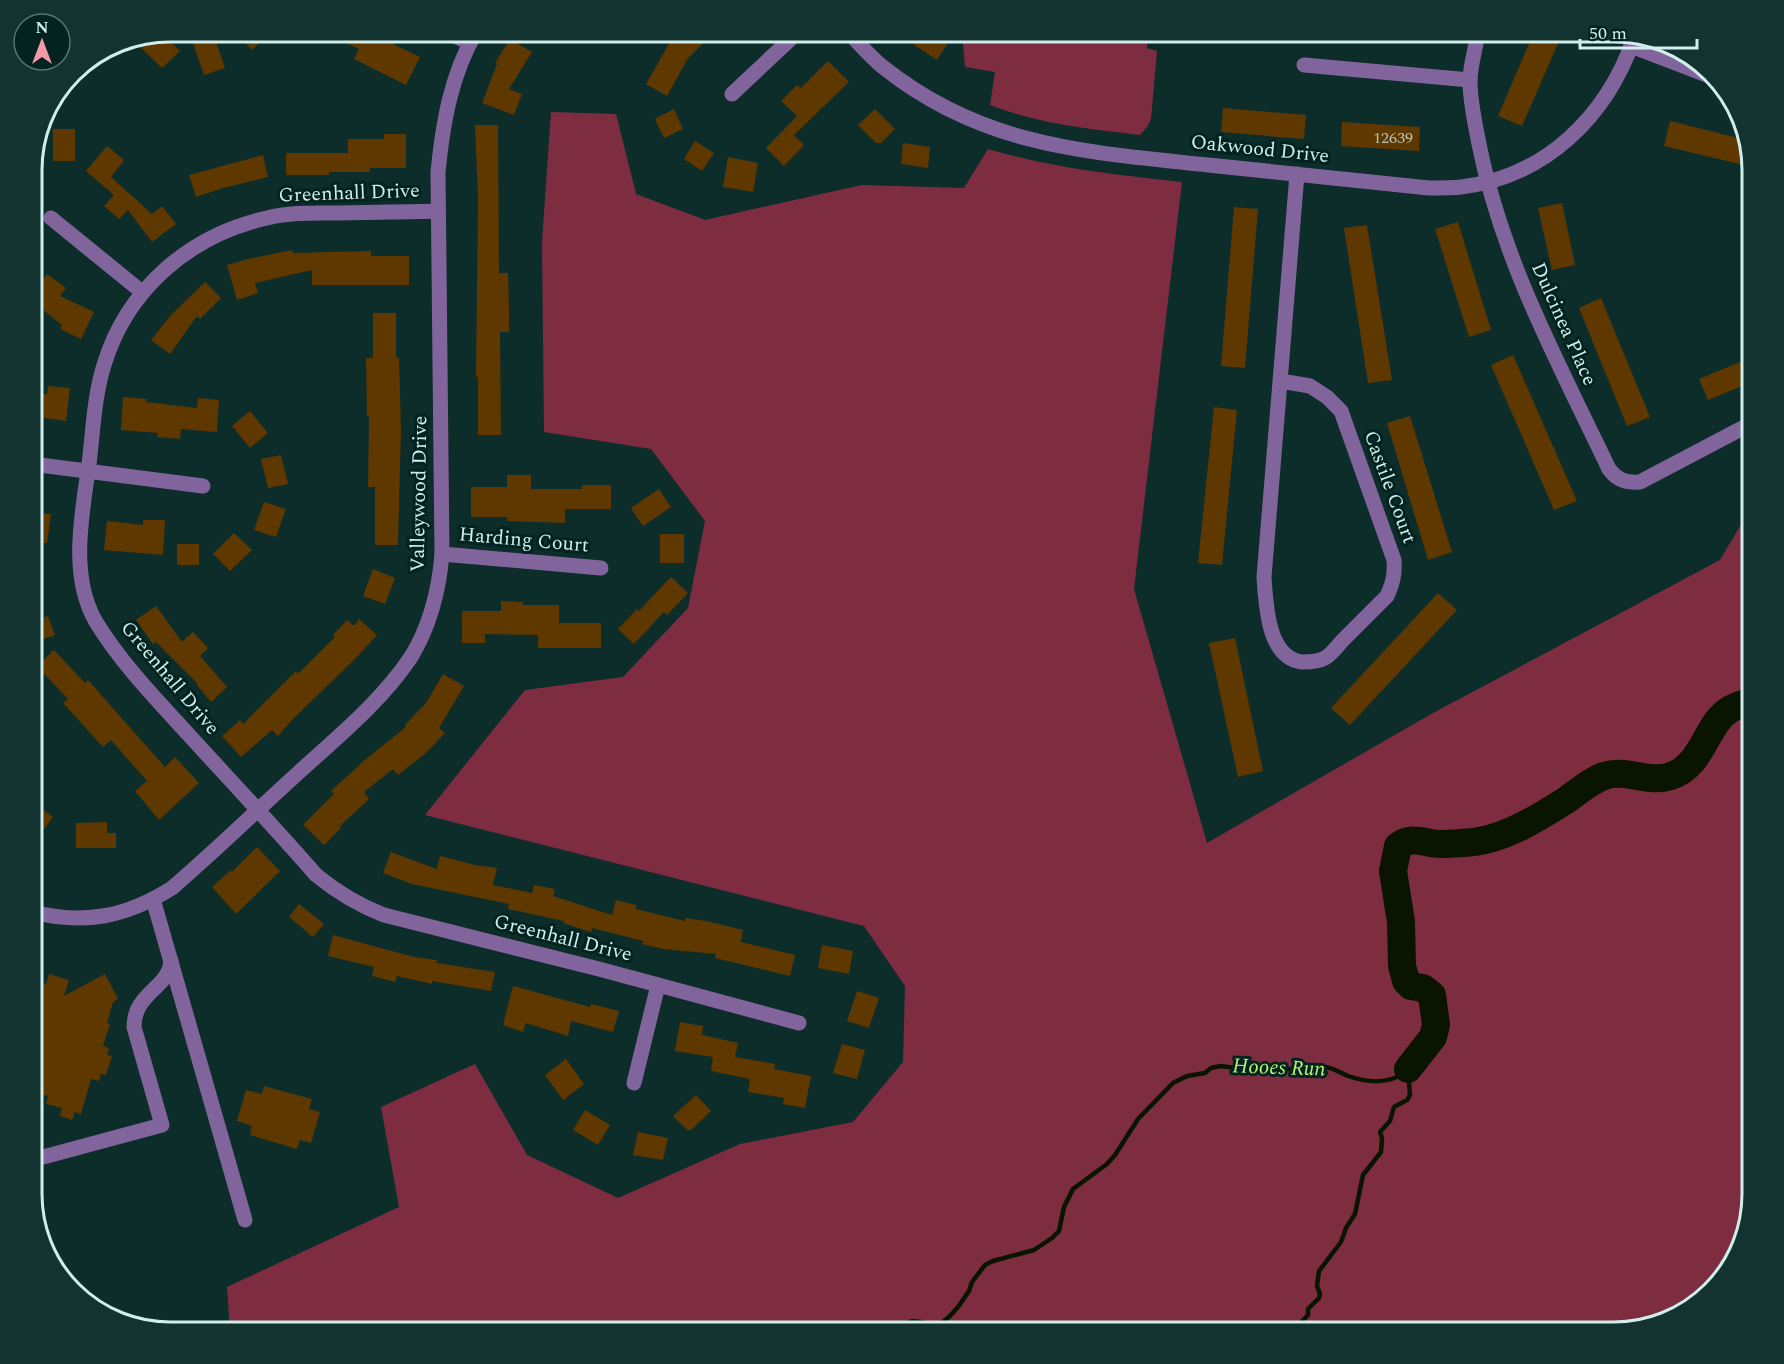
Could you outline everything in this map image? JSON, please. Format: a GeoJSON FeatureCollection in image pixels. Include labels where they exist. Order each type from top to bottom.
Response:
{"type":"FeatureCollection","features":[{"type":"Feature","properties":{"kind":"street","name":"Valleywood Drive"},"geometry":{"type":"LineString","coordinates":[[42,914],[82,919],[106,916],[130,910],[153,900],[172,888],[345,730],[396,679],[425,630],[435,603],[442,554],[438,172],[448,99],[471,42]]}},
{"type":"Feature","properties":{"kind":"street"},"geometry":{"type":"LineString","coordinates":[[732,94],[787,42]]}},
{"type":"Feature","properties":{"kind":"street","name":"Oakwood Drive"},"geometry":{"type":"LineString","coordinates":[[858,42],[881,66],[945,108],[1016,137],[1060,148],[1123,156],[1429,188],[1461,187],[1488,182],[1528,167],[1551,154],[1572,137],[1606,96],[1631,43]]}},
{"type":"Feature","properties":{"kind":"street","name":"Dulcinea Place"},"geometry":{"type":"LineString","coordinates":[[1476,42],[1470,80],[1471,102],[1488,182],[1505,239],[1528,298],[1608,469],[1614,476],[1630,483],[1640,482],[1742,428]]}},
{"type":"Feature","properties":{"kind":"street"},"geometry":{"type":"LineString","coordinates":[[1636,44],[1692,68]]}},
{"type":"Feature","properties":{"kind":"street"},"geometry":{"type":"LineString","coordinates":[[1304,65],[1470,80]]}},
{"type":"Feature","properties":{"kind":"street","name":"Castile Court"},"geometry":{"type":"LineString","coordinates":[[1281,381],[1310,386],[1327,397],[1341,411],[1394,560],[1393,585],[1387,596],[1327,657],[1311,662],[1299,662],[1279,650],[1270,626],[1265,602],[1264,576],[1297,174]]}},
{"type":"Feature","properties":{"kind":"street","name":"Greenhall Drive"},"geometry":{"type":"LineString","coordinates":[[437,211],[297,213],[268,217],[220,233],[181,256],[163,270],[142,292],[114,339],[104,365],[98,393],[79,535],[84,587],[96,621],[121,657],[157,700],[316,875],[357,904],[384,915],[799,1023]]}},
{"type":"Feature","properties":{"kind":"street"},"geometry":{"type":"LineString","coordinates":[[51,218],[142,292]]}},
{"type":"Feature","properties":{"kind":"street"},"geometry":{"type":"LineString","coordinates":[[42,465],[203,486]]}},
{"type":"Feature","properties":{"kind":"street","name":"Harding Court"},"geometry":{"type":"LineString","coordinates":[[442,554],[602,568]]}},
{"type":"Feature","properties":{"kind":"street"},"geometry":{"type":"LineString","coordinates":[[153,900],[245,1220]]}},
{"type":"Feature","properties":{"kind":"street"},"geometry":{"type":"LineString","coordinates":[[42,1157],[162,1125],[134,1027],[134,1019],[142,1001],[167,975],[171,968],[171,960]]}},
{"type":"Feature","properties":{"kind":"street"},"geometry":{"type":"LineString","coordinates":[[634,1083],[658,985]]}},
{"type":"Feature","properties":{"kind":"shaded area"},"geometry":{"type":"Polygon","coordinates":[[[963,42],[1147,42],[1147,48],[1157,51],[1151,119],[1140,135],[1083,128],[1027,117],[990,105],[995,72],[965,67],[963,42]]]}},
{"type":"Feature","properties":{"kind":"shaded area"},"geometry":{"type":"Polygon","coordinates":[[[551,112],[616,114],[636,194],[705,220],[862,185],[964,188],[988,149],[1060,166],[1182,182],[1134,589],[1207,843],[1433,713],[1720,560],[1742,523],[1742,1202],[1740,1219],[1732,1243],[1716,1272],[1705,1285],[1671,1309],[1639,1320],[1622,1322],[229,1322],[227,1287],[399,1207],[381,1107],[475,1064],[527,1155],[618,1198],[740,1144],[853,1122],[903,1062],[905,986],[864,926],[425,815],[525,690],[623,677],[688,608],[705,521],[651,449],[544,432],[542,242],[551,112]]]}},
{"type":"Feature","properties":{"kind":"building"},"geometry":{"type":"Polygon","coordinates":[[[170,42],[180,51],[162,68],[139,46],[170,42]]]}},
{"type":"Feature","properties":{"kind":"building"},"geometry":{"type":"Polygon","coordinates":[[[216,42],[225,68],[204,75],[193,43],[216,42]]]}},
{"type":"Feature","properties":{"kind":"building"},"geometry":{"type":"Polygon","coordinates":[[[244,42],[260,42],[252,50],[244,42]]]}},
{"type":"Feature","properties":{"kind":"building"},"geometry":{"type":"Polygon","coordinates":[[[344,42],[389,42],[420,57],[406,85],[354,59],[359,49],[344,42]]]}},
{"type":"Feature","properties":{"kind":"building"},"geometry":{"type":"Polygon","coordinates":[[[508,42],[515,42],[532,52],[509,89],[522,94],[514,115],[482,103],[497,64],[495,63],[508,42]]]}},
{"type":"Feature","properties":{"kind":"building"},"geometry":{"type":"Polygon","coordinates":[[[670,42],[705,42],[688,58],[667,96],[646,84],[670,42]]]}},
{"type":"Feature","properties":{"kind":"building"},"geometry":{"type":"Polygon","coordinates":[[[914,42],[948,42],[937,60],[913,44],[914,42]]]}},
{"type":"Feature","properties":{"kind":"building"},"geometry":{"type":"Polygon","coordinates":[[[1530,42],[1559,42],[1522,126],[1498,116],[1530,42]]]}},
{"type":"Feature","properties":{"kind":"building"},"geometry":{"type":"Polygon","coordinates":[[[828,61],[849,82],[794,135],[804,145],[784,166],[766,148],[797,116],[781,101],[797,85],[801,88],[828,61]]]}},
{"type":"Feature","properties":{"kind":"building"},"geometry":{"type":"Polygon","coordinates":[[[1223,108],[1306,115],[1304,139],[1221,132],[1223,108]]]}},
{"type":"Feature","properties":{"kind":"building"},"geometry":{"type":"Polygon","coordinates":[[[674,109],[683,129],[664,138],[655,119],[674,109]]]}},
{"type":"Feature","properties":{"kind":"building"},"geometry":{"type":"Polygon","coordinates":[[[875,109],[895,129],[881,143],[876,143],[858,125],[875,109]]]}},
{"type":"Feature","properties":{"kind":"building"},"geometry":{"type":"Polygon","coordinates":[[[1670,121],[1738,138],[1742,165],[1664,146],[1670,121]]]}},
{"type":"Feature","properties":{"kind":"building"},"geometry":{"type":"Polygon","coordinates":[[[1342,122],[1420,127],[1419,151],[1341,146],[1342,122]]]}},
{"type":"Feature","properties":{"kind":"building"},"geometry":{"type":"Polygon","coordinates":[[[475,125],[498,125],[499,273],[508,273],[509,309],[509,332],[500,332],[501,435],[478,435],[478,377],[476,377],[478,199],[475,125]]]}},
{"type":"Feature","properties":{"kind":"building"},"geometry":{"type":"Polygon","coordinates":[[[53,129],[75,129],[75,161],[53,161],[53,129]]]}},
{"type":"Feature","properties":{"kind":"building"},"geometry":{"type":"Polygon","coordinates":[[[384,134],[406,134],[406,168],[370,168],[370,172],[329,172],[329,175],[286,175],[286,153],[348,153],[348,139],[384,139],[384,134]]]}},
{"type":"Feature","properties":{"kind":"building"},"geometry":{"type":"Polygon","coordinates":[[[695,141],[714,153],[702,171],[684,159],[695,141]]]}},
{"type":"Feature","properties":{"kind":"building"},"geometry":{"type":"Polygon","coordinates":[[[903,143],[930,147],[928,168],[901,164],[903,143]]]}},
{"type":"Feature","properties":{"kind":"building"},"geometry":{"type":"Polygon","coordinates":[[[107,146],[124,160],[111,177],[152,214],[162,206],[176,224],[152,242],[128,210],[119,219],[104,206],[114,195],[86,171],[107,146]]]}},
{"type":"Feature","properties":{"kind":"building"},"geometry":{"type":"Polygon","coordinates":[[[263,155],[268,177],[196,197],[189,175],[263,155]]]}},
{"type":"Feature","properties":{"kind":"building"},"geometry":{"type":"Polygon","coordinates":[[[728,157],[758,163],[753,192],[723,187],[728,157]]]}},
{"type":"Feature","properties":{"kind":"building"},"geometry":{"type":"Polygon","coordinates":[[[1562,203],[1575,265],[1552,270],[1538,208],[1562,203]]]}},
{"type":"Feature","properties":{"kind":"building"},"geometry":{"type":"Polygon","coordinates":[[[1234,207],[1258,209],[1245,368],[1221,366],[1234,207]]]}},
{"type":"Feature","properties":{"kind":"building"},"geometry":{"type":"Polygon","coordinates":[[[1458,222],[1491,330],[1469,337],[1435,229],[1458,222]]]}},
{"type":"Feature","properties":{"kind":"building"},"geometry":{"type":"Polygon","coordinates":[[[1367,225],[1392,380],[1368,383],[1344,228],[1367,225]]]}},
{"type":"Feature","properties":{"kind":"building"},"geometry":{"type":"Polygon","coordinates":[[[292,250],[293,253],[371,251],[371,256],[409,256],[409,285],[312,285],[312,270],[255,283],[258,293],[237,300],[227,265],[292,250]]]}},
{"type":"Feature","properties":{"kind":"building"},"geometry":{"type":"Polygon","coordinates":[[[47,274],[66,288],[60,296],[94,312],[81,339],[60,329],[62,325],[42,309],[42,280],[47,274]]]}},
{"type":"Feature","properties":{"kind":"building"},"geometry":{"type":"Polygon","coordinates":[[[205,282],[221,298],[200,319],[197,316],[170,354],[151,340],[170,316],[205,282]]]}},
{"type":"Feature","properties":{"kind":"building"},"geometry":{"type":"Polygon","coordinates":[[[1601,298],[1650,417],[1627,426],[1579,308],[1601,298]]]}},
{"type":"Feature","properties":{"kind":"building"},"geometry":{"type":"Polygon","coordinates":[[[373,313],[396,313],[396,358],[399,358],[401,429],[398,545],[375,545],[375,487],[368,487],[369,416],[367,416],[366,358],[373,358],[373,313]]]}},
{"type":"Feature","properties":{"kind":"building"},"geometry":{"type":"Polygon","coordinates":[[[1513,355],[1577,501],[1554,510],[1491,365],[1513,355]]]}},
{"type":"Feature","properties":{"kind":"building"},"geometry":{"type":"Polygon","coordinates":[[[1742,361],[1742,386],[1708,400],[1699,379],[1742,361]]]}},
{"type":"Feature","properties":{"kind":"building"},"geometry":{"type":"Polygon","coordinates":[[[48,386],[70,388],[66,421],[42,417],[42,394],[47,394],[48,386]]]}},
{"type":"Feature","properties":{"kind":"building"},"geometry":{"type":"Polygon","coordinates":[[[123,397],[197,408],[198,398],[219,400],[217,432],[181,429],[180,439],[157,437],[158,433],[121,430],[123,397]]]}},
{"type":"Feature","properties":{"kind":"building"},"geometry":{"type":"Polygon","coordinates":[[[1214,407],[1237,410],[1222,565],[1198,563],[1214,407]]]}},
{"type":"Feature","properties":{"kind":"building"},"geometry":{"type":"Polygon","coordinates":[[[250,411],[268,433],[250,448],[232,426],[250,411]]]}},
{"type":"Feature","properties":{"kind":"building"},"geometry":{"type":"Polygon","coordinates":[[[1410,416],[1452,552],[1428,560],[1387,423],[1410,416]]]}},
{"type":"Feature","properties":{"kind":"building"},"geometry":{"type":"Polygon","coordinates":[[[281,455],[288,484],[268,488],[261,459],[281,455]]]}},
{"type":"Feature","properties":{"kind":"building"},"geometry":{"type":"Polygon","coordinates":[[[507,475],[531,475],[531,489],[582,489],[582,485],[611,485],[611,509],[565,509],[565,523],[507,521],[507,517],[471,517],[471,487],[507,487],[507,475]]]}},
{"type":"Feature","properties":{"kind":"building"},"geometry":{"type":"Polygon","coordinates":[[[659,489],[671,507],[643,526],[631,508],[659,489]]]}},
{"type":"Feature","properties":{"kind":"building"},"geometry":{"type":"Polygon","coordinates":[[[264,502],[286,509],[276,537],[254,530],[264,502]]]}},
{"type":"Feature","properties":{"kind":"building"},"geometry":{"type":"Polygon","coordinates":[[[42,513],[51,514],[47,543],[42,542],[42,513]]]}},
{"type":"Feature","properties":{"kind":"building"},"geometry":{"type":"Polygon","coordinates":[[[143,520],[165,520],[163,555],[104,550],[107,521],[143,525],[143,520]]]}},
{"type":"Feature","properties":{"kind":"building"},"geometry":{"type":"Polygon","coordinates":[[[234,533],[252,550],[230,571],[213,554],[234,533]]]}},
{"type":"Feature","properties":{"kind":"building"},"geometry":{"type":"Polygon","coordinates":[[[660,534],[684,534],[684,563],[660,563],[660,534]]]}},
{"type":"Feature","properties":{"kind":"building"},"geometry":{"type":"Polygon","coordinates":[[[177,544],[199,544],[199,565],[177,565],[177,544]]]}},
{"type":"Feature","properties":{"kind":"building"},"geometry":{"type":"Polygon","coordinates":[[[373,569],[395,578],[385,604],[363,596],[373,569]]]}},
{"type":"Feature","properties":{"kind":"building"},"geometry":{"type":"Polygon","coordinates":[[[671,577],[688,593],[667,615],[664,612],[634,644],[618,629],[637,609],[639,611],[671,577]]]}},
{"type":"Feature","properties":{"kind":"building"},"geometry":{"type":"Polygon","coordinates":[[[1438,593],[1457,610],[1350,725],[1331,708],[1438,593]]]}},
{"type":"Feature","properties":{"kind":"building"},"geometry":{"type":"Polygon","coordinates":[[[501,601],[523,602],[523,605],[559,605],[559,623],[601,623],[601,648],[538,648],[538,635],[485,634],[485,643],[462,643],[462,611],[501,611],[501,601]]]}},
{"type":"Feature","properties":{"kind":"building"},"geometry":{"type":"Polygon","coordinates":[[[156,606],[182,642],[193,632],[208,648],[200,656],[227,687],[211,702],[198,684],[156,642],[153,644],[136,620],[156,606]]]}},
{"type":"Feature","properties":{"kind":"building"},"geometry":{"type":"Polygon","coordinates":[[[48,616],[55,635],[42,640],[42,618],[48,616]]]}},
{"type":"Feature","properties":{"kind":"building"},"geometry":{"type":"Polygon","coordinates":[[[359,619],[377,635],[278,736],[272,730],[241,757],[222,736],[240,720],[243,724],[296,671],[298,674],[335,637],[333,635],[347,620],[354,626],[359,619]]]}},
{"type":"Feature","properties":{"kind":"building"},"geometry":{"type":"Polygon","coordinates":[[[1235,638],[1263,771],[1238,777],[1209,643],[1235,638]]]}},
{"type":"Feature","properties":{"kind":"building"},"geometry":{"type":"Polygon","coordinates":[[[54,650],[85,683],[88,680],[165,767],[175,757],[199,783],[159,820],[135,791],[147,781],[111,740],[103,747],[63,703],[68,699],[42,671],[42,661],[54,650]]]}},
{"type":"Feature","properties":{"kind":"building"},"geometry":{"type":"Polygon","coordinates":[[[443,674],[464,686],[439,728],[445,733],[426,753],[398,775],[393,769],[364,792],[369,799],[339,827],[341,828],[324,845],[303,825],[334,794],[331,791],[406,727],[405,725],[426,703],[443,674]]]}},
{"type":"Feature","properties":{"kind":"building"},"geometry":{"type":"Polygon","coordinates":[[[42,809],[53,817],[42,831],[42,809]]]}},
{"type":"Feature","properties":{"kind":"building"},"geometry":{"type":"Polygon","coordinates":[[[107,822],[107,833],[116,833],[116,848],[76,848],[76,823],[107,822]]]}},
{"type":"Feature","properties":{"kind":"building"},"geometry":{"type":"Polygon","coordinates":[[[257,847],[280,871],[236,914],[212,887],[231,870],[232,872],[257,847]]]}},
{"type":"Feature","properties":{"kind":"building"},"geometry":{"type":"Polygon","coordinates":[[[391,852],[437,869],[440,856],[497,868],[493,885],[532,893],[534,885],[555,889],[553,896],[612,915],[616,900],[636,905],[636,909],[685,921],[685,918],[706,921],[743,930],[741,942],[795,955],[790,976],[715,958],[716,954],[663,949],[642,944],[643,941],[592,928],[591,932],[563,923],[564,921],[508,909],[509,904],[412,884],[383,873],[391,852]]]}},
{"type":"Feature","properties":{"kind":"building"},"geometry":{"type":"Polygon","coordinates":[[[299,904],[324,924],[313,937],[289,917],[299,904]]]}},
{"type":"Feature","properties":{"kind":"building"},"geometry":{"type":"Polygon","coordinates":[[[333,935],[414,957],[437,960],[436,963],[495,972],[491,991],[432,981],[432,984],[397,976],[395,982],[372,976],[374,967],[328,956],[333,935]]]}},
{"type":"Feature","properties":{"kind":"building"},"geometry":{"type":"Polygon","coordinates":[[[822,945],[853,951],[849,974],[818,968],[822,945]]]}},
{"type":"Feature","properties":{"kind":"building"},"geometry":{"type":"Polygon","coordinates":[[[49,974],[69,980],[64,996],[105,974],[118,999],[113,1002],[107,1023],[110,1024],[103,1046],[109,1048],[107,1055],[112,1056],[106,1075],[101,1074],[99,1081],[91,1079],[81,1114],[75,1112],[72,1120],[60,1116],[62,1108],[46,1104],[48,1096],[42,1094],[42,983],[46,984],[49,974]]]}},
{"type":"Feature","properties":{"kind":"building"},"geometry":{"type":"Polygon","coordinates":[[[513,986],[590,1007],[591,1004],[619,1011],[613,1032],[571,1021],[568,1036],[526,1023],[523,1032],[503,1025],[513,986]]]}},
{"type":"Feature","properties":{"kind":"building"},"geometry":{"type":"Polygon","coordinates":[[[857,991],[879,998],[869,1028],[847,1021],[857,991]]]}},
{"type":"Feature","properties":{"kind":"building"},"geometry":{"type":"Polygon","coordinates":[[[680,1022],[703,1026],[702,1035],[738,1043],[735,1057],[775,1064],[774,1069],[811,1076],[805,1108],[783,1104],[784,1098],[748,1092],[750,1079],[711,1071],[713,1057],[675,1051],[680,1022]]]}},
{"type":"Feature","properties":{"kind":"building"},"geometry":{"type":"Polygon","coordinates":[[[842,1044],[865,1050],[857,1079],[833,1073],[842,1044]]]}},
{"type":"Feature","properties":{"kind":"building"},"geometry":{"type":"Polygon","coordinates":[[[566,1059],[584,1084],[563,1100],[545,1075],[566,1059]]]}},
{"type":"Feature","properties":{"kind":"building"},"geometry":{"type":"Polygon","coordinates":[[[264,1086],[312,1099],[309,1109],[320,1112],[311,1143],[300,1140],[297,1149],[250,1135],[252,1126],[237,1121],[246,1090],[262,1094],[264,1086]]]}},
{"type":"Feature","properties":{"kind":"building"},"geometry":{"type":"Polygon","coordinates":[[[696,1095],[711,1111],[691,1130],[687,1130],[673,1116],[696,1095]]]}},
{"type":"Feature","properties":{"kind":"building"},"geometry":{"type":"Polygon","coordinates":[[[585,1110],[610,1125],[598,1145],[573,1130],[585,1110]]]}},
{"type":"Feature","properties":{"kind":"building"},"geometry":{"type":"Polygon","coordinates":[[[638,1132],[668,1138],[663,1160],[633,1155],[638,1132]]]}},
{"type":"Feature","properties":{"kind":"waterway","name":"Hooes Run"},"geometry":{"type":"LineString","coordinates":[[1408,1069],[1433,1037],[1436,1025],[1432,995],[1423,988],[1411,986],[1406,981],[1402,966],[1401,922],[1393,871],[1398,846],[1409,841],[1436,844],[1474,842],[1510,832],[1604,776],[1612,774],[1654,778],[1671,776],[1692,762],[1725,713],[1742,704]]}},
{"type":"Feature","properties":{"kind":"waterway","name":"Hooes Run"},"geometry":{"type":"LineString","coordinates":[[943,1322],[958,1307],[985,1265],[1034,1250],[1059,1231],[1064,1207],[1073,1189],[1107,1164],[1138,1119],[1173,1083],[1187,1076],[1205,1073],[1211,1068],[1221,1066],[1258,1071],[1325,1067],[1348,1076],[1372,1081],[1395,1078],[1408,1069]]}},
{"type":"Feature","properties":{"kind":"waterway"},"geometry":{"type":"LineString","coordinates":[[1301,1322],[1308,1315],[1308,1309],[1319,1298],[1317,1286],[1319,1271],[1341,1242],[1355,1214],[1363,1175],[1381,1152],[1380,1132],[1390,1121],[1394,1107],[1407,1100],[1410,1095],[1408,1069]]}},
{"type":"Feature","properties":{"kind":"waterway","name":"Hooes Run"},"geometry":{"type":"LineString","coordinates":[[910,1322],[922,1322]]}}]}
